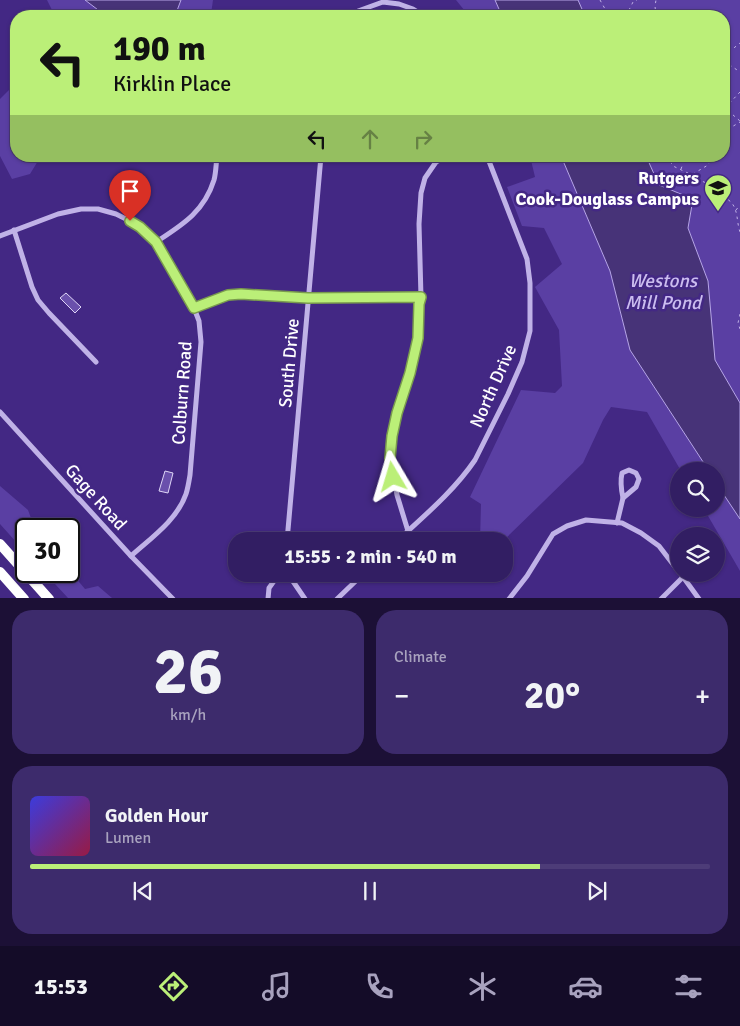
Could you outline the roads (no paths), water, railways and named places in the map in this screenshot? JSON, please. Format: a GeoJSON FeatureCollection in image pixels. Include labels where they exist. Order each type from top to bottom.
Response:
{"type":"FeatureCollection","features":[{"type":"Feature","properties":{"kind":"highway"},"geometry":{"type":"LineString","coordinates":[[0,544],[49,598]]}},
{"type":"Feature","properties":{"kind":"highway"},"geometry":{"type":"LineString","coordinates":[[0,572],[24,598]]}},
{"type":"Feature","properties":{"kind":"street"},"geometry":{"type":"LineString","coordinates":[[363,10],[383,2],[399,4],[415,10]]}},
{"type":"Feature","properties":{"kind":"street"},"geometry":{"type":"LineString","coordinates":[[156,242],[185,223],[201,206],[207,198],[215,179],[216,162]]}},
{"type":"Feature","properties":{"kind":"street","name":"South Drive"},"geometry":{"type":"LineString","coordinates":[[288,532],[320,162]]}},
{"type":"Feature","properties":{"kind":"street"},"geometry":{"type":"LineString","coordinates":[[408,531],[397,495],[390,458],[397,413],[410,373],[418,338],[421,297],[419,224],[421,194],[425,178],[436,162]]}},
{"type":"Feature","properties":{"kind":"street","name":"North Drive"},"geometry":{"type":"LineString","coordinates":[[408,531],[468,470],[508,394],[522,362],[530,331],[530,283],[527,259],[489,162]]}},
{"type":"Feature","properties":{"kind":"street","name":"Colburn Road"},"geometry":{"type":"LineString","coordinates":[[0,236],[58,214],[81,209],[98,209],[116,214],[140,227],[156,242],[194,308],[199,321],[201,342],[190,475],[186,494],[180,507],[170,520],[131,556]]}},
{"type":"Feature","properties":{"kind":"street"},"geometry":{"type":"LineString","coordinates":[[14,230],[38,300],[49,314],[96,362]]}},
{"type":"Feature","properties":{"kind":"street"},"geometry":{"type":"LineString","coordinates":[[194,308],[228,295],[308,298],[421,297]]}},
{"type":"Feature","properties":{"kind":"street","name":"Gage Road"},"geometry":{"type":"LineString","coordinates":[[0,412],[131,556],[173,598]]}},
{"type":"Feature","properties":{"kind":"street"},"geometry":{"type":"LineString","coordinates":[[617,523],[624,498],[638,483],[638,476],[632,471],[622,473],[620,485],[624,498]]}},
{"type":"Feature","properties":{"kind":"street"},"geometry":{"type":"LineString","coordinates":[[509,598],[526,576],[553,534],[567,526],[586,520],[622,524],[641,533],[659,546],[670,560]]}},
{"type":"Feature","properties":{"kind":"street"},"geometry":{"type":"LineString","coordinates":[[268,598],[269,588],[273,582]]}},
{"type":"Feature","properties":{"kind":"street"},"geometry":{"type":"LineString","coordinates":[[294,582],[306,598]]}},
{"type":"Feature","properties":{"kind":"street"},"geometry":{"type":"LineString","coordinates":[[337,598],[354,582]]}},
{"type":"Feature","properties":{"kind":"street"},"geometry":{"type":"LineString","coordinates":[[660,598],[674,582]]}},
{"type":"Feature","properties":{"kind":"street"},"geometry":{"type":"LineString","coordinates":[[687,582],[699,598]]}},
{"type":"Feature","properties":{"kind":"water"},"geometry":{"type":"Polygon","coordinates":[[[85,0],[181,0],[177,10],[98,10],[85,0]]]}},
{"type":"Feature","properties":{"kind":"water"},"geometry":{"type":"Polygon","coordinates":[[[495,0],[578,0],[582,10],[499,10],[495,0]]]}},
{"type":"Feature","properties":{"kind":"water","name":"Westons Mill Pond"},"geometry":{"type":"Polygon","coordinates":[[[564,162],[649,162],[659,185],[693,199],[688,228],[708,281],[715,360],[740,403],[740,519],[725,496],[725,462],[703,462],[630,350],[610,271],[564,162]]]}},
{"type":"Feature","properties":{"kind":"place","name":"Rutgers Cook-Douglass Campus"},"geometry":{"type":"Point","coordinates":[718,212]}}]}
